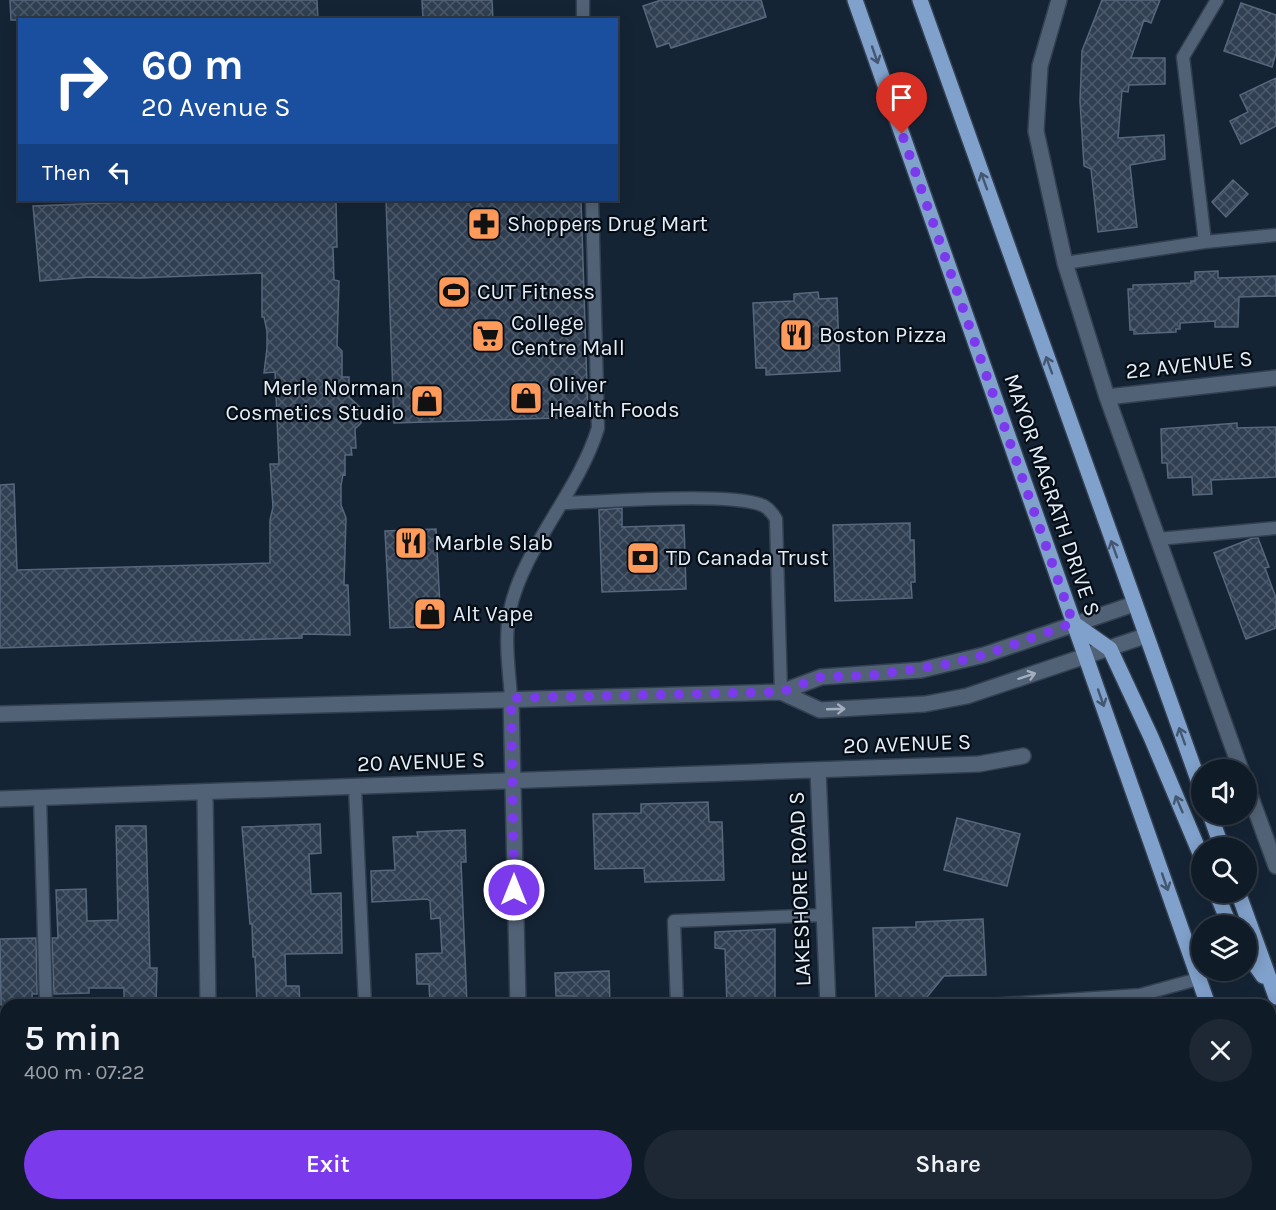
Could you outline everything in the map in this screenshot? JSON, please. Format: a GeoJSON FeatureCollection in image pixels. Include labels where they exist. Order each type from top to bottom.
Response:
{"type":"FeatureCollection","features":[{"type":"Feature","properties":{"kind":"main road","name":"MAYOR MAGRATH DRIVE S"},"geometry":{"type":"LineString","coordinates":[[855,0],[1191,959]]}},
{"type":"Feature","properties":{"kind":"main road","name":"MAYOR MAGRATH DRIVE S"},"geometry":{"type":"LineString","coordinates":[[920,0],[1191,761]]}},
{"type":"Feature","properties":{"kind":"main road"},"geometry":{"type":"LineString","coordinates":[[1073,623],[1110,649],[1151,737],[1193,837]]}},
{"type":"Feature","properties":{"kind":"main road"},"geometry":{"type":"LineString","coordinates":[[1242,903],[1275,995]]}},
{"type":"Feature","properties":{"kind":"main road"},"geometry":{"type":"LineString","coordinates":[[1257,968],[1275,995]]}},
{"type":"Feature","properties":{"kind":"main road","name":"MAYOR MAGRATH DRIVE S"},"geometry":{"type":"LineString","coordinates":[[1199,981],[1206,999]]}},
{"type":"Feature","properties":{"kind":"street"},"geometry":{"type":"LineString","coordinates":[[1059,0],[1040,66],[1036,131],[1065,263],[1107,397],[1237,759]]}},
{"type":"Feature","properties":{"kind":"street","name":"22 AVENUE S"},"geometry":{"type":"LineString","coordinates":[[1107,397],[1276,378]]}},
{"type":"Feature","properties":{"kind":"street","name":"20 AVENUE S"},"geometry":{"type":"LineString","coordinates":[[0,714],[781,692],[821,677],[874,675],[932,667],[984,655],[1134,604]]}},
{"type":"Feature","properties":{"kind":"street","name":"20 AVENUE S"},"geometry":{"type":"LineString","coordinates":[[781,692],[820,710],[926,704],[967,696],[1145,636]]}},
{"type":"Feature","properties":{"kind":"street"},"geometry":{"type":"LineString","coordinates":[[511,698],[518,999]]}},
{"type":"Feature","properties":{"kind":"street","name":"20 AVENUE S"},"geometry":{"type":"LineString","coordinates":[[0,799],[205,794],[514,780],[979,764],[1023,756]]}},
{"type":"Feature","properties":{"kind":"street","name":"LAKESHORE ROAD S"},"geometry":{"type":"LineString","coordinates":[[818,770],[828,999]]}},
{"type":"Feature","properties":{"kind":"street"},"geometry":{"type":"LineString","coordinates":[[205,794],[208,999]]}},
{"type":"Feature","properties":{"kind":"street"},"geometry":{"type":"LineString","coordinates":[[1257,813],[1276,866]]}},
{"type":"Feature","properties":{"kind":"lane"},"geometry":{"type":"LineString","coordinates":[[583,0],[584,18]]}},
{"type":"Feature","properties":{"kind":"lane"},"geometry":{"type":"LineString","coordinates":[[1205,242],[1183,57],[1217,0]]}},
{"type":"Feature","properties":{"kind":"lane"},"geometry":{"type":"LineString","coordinates":[[511,698],[507,635],[510,608],[519,582],[585,463],[598,428],[592,201]]}},
{"type":"Feature","properties":{"kind":"lane"},"geometry":{"type":"LineString","coordinates":[[1065,263],[1276,234]]}},
{"type":"Feature","properties":{"kind":"lane"},"geometry":{"type":"LineString","coordinates":[[562,502],[726,499],[763,505],[776,519],[781,692]]}},
{"type":"Feature","properties":{"kind":"lane"},"geometry":{"type":"LineString","coordinates":[[1158,539],[1276,528]]}},
{"type":"Feature","properties":{"kind":"lane"},"geometry":{"type":"LineString","coordinates":[[355,787],[365,999]]}},
{"type":"Feature","properties":{"kind":"lane"},"geometry":{"type":"LineString","coordinates":[[40,798],[46,999]]}},
{"type":"Feature","properties":{"kind":"lane"},"geometry":{"type":"LineString","coordinates":[[676,999],[674,921],[824,915]]}},
{"type":"Feature","properties":{"kind":"lane"},"geometry":{"type":"LineString","coordinates":[[1071,999],[1140,994],[1191,981]]}},
{"type":"Feature","properties":{"kind":"building"},"geometry":{"type":"Polygon","coordinates":[[[10,0],[317,0],[318,18],[18,18],[18,20],[11,20],[10,0]]]}},
{"type":"Feature","properties":{"kind":"building"},"geometry":{"type":"Polygon","coordinates":[[[422,0],[492,0],[493,18],[423,18],[422,0]]]}},
{"type":"Feature","properties":{"kind":"building"},"geometry":{"type":"Polygon","coordinates":[[[661,0],[761,0],[766,17],[671,48],[669,43],[657,47],[643,6],[661,0]]]}},
{"type":"Feature","properties":{"kind":"building"},"geometry":{"type":"Polygon","coordinates":[[[1102,0],[1160,0],[1151,23],[1144,20],[1131,58],[1165,58],[1165,84],[1129,85],[1128,92],[1122,91],[1118,138],[1164,135],[1165,159],[1130,165],[1137,227],[1098,232],[1091,169],[1084,166],[1080,101],[1082,51],[1102,0]]]}},
{"type":"Feature","properties":{"kind":"building"},"geometry":{"type":"Polygon","coordinates":[[[1241,3],[1276,15],[1276,53],[1272,67],[1224,51],[1241,3]]]}},
{"type":"Feature","properties":{"kind":"building"},"geometry":{"type":"Polygon","coordinates":[[[1276,78],[1276,126],[1241,144],[1230,121],[1248,112],[1240,95],[1276,78]]]}},
{"type":"Feature","properties":{"kind":"building"},"geometry":{"type":"Polygon","coordinates":[[[1233,180],[1248,194],[1226,217],[1212,202],[1233,180]]]}},
{"type":"Feature","properties":{"kind":"building"},"geometry":{"type":"Polygon","coordinates":[[[154,201],[336,201],[337,247],[333,247],[334,280],[339,281],[337,346],[342,351],[342,377],[349,377],[349,397],[361,408],[361,423],[355,429],[356,448],[351,448],[352,455],[345,455],[345,475],[343,474],[341,486],[341,505],[346,518],[344,585],[348,585],[350,635],[302,634],[302,638],[0,648],[0,485],[14,484],[17,570],[270,563],[270,520],[273,507],[270,464],[279,464],[275,372],[264,373],[267,331],[264,317],[262,317],[262,273],[139,278],[90,277],[40,281],[33,206],[154,201]]]}},
{"type":"Feature","properties":{"kind":"building","name":"College Centre Mall"},"geometry":{"type":"Polygon","coordinates":[[[386,201],[581,201],[588,417],[394,423],[386,201]]]}},
{"type":"Feature","properties":{"kind":"building"},"geometry":{"type":"Polygon","coordinates":[[[1218,271],[1218,278],[1276,276],[1276,296],[1239,297],[1238,327],[1215,327],[1215,321],[1180,323],[1180,329],[1176,329],[1176,332],[1134,334],[1134,330],[1130,330],[1128,289],[1133,289],[1133,285],[1191,283],[1195,281],[1195,272],[1218,271]]]}},
{"type":"Feature","properties":{"kind":"building","name":"Boston Pizza"},"geometry":{"type":"Polygon","coordinates":[[[818,292],[819,299],[837,298],[840,371],[766,375],[766,368],[756,368],[753,303],[794,301],[794,294],[818,292]]]}},
{"type":"Feature","properties":{"kind":"building"},"geometry":{"type":"Polygon","coordinates":[[[1237,423],[1237,428],[1276,427],[1276,477],[1211,480],[1212,494],[1193,495],[1192,477],[1168,478],[1167,463],[1162,463],[1161,429],[1237,423]]]}},
{"type":"Feature","properties":{"kind":"building","name":"TD Canada Trust"},"geometry":{"type":"Polygon","coordinates":[[[622,508],[622,527],[684,525],[686,589],[602,592],[599,510],[622,508]]]}},
{"type":"Feature","properties":{"kind":"building"},"geometry":{"type":"Polygon","coordinates":[[[910,523],[910,540],[914,540],[915,582],[911,582],[912,598],[835,601],[833,525],[910,523]]]}},
{"type":"Feature","properties":{"kind":"building"},"geometry":{"type":"Polygon","coordinates":[[[436,529],[441,626],[390,628],[385,531],[436,529]]]}},
{"type":"Feature","properties":{"kind":"building"},"geometry":{"type":"Polygon","coordinates":[[[1258,538],[1269,567],[1265,568],[1276,598],[1276,628],[1246,639],[1214,553],[1258,538]]]}},
{"type":"Feature","properties":{"kind":"building"},"geometry":{"type":"Polygon","coordinates":[[[708,802],[709,822],[722,822],[724,880],[645,882],[644,868],[595,869],[593,814],[641,813],[641,804],[708,802]]]}},
{"type":"Feature","properties":{"kind":"building"},"geometry":{"type":"Polygon","coordinates":[[[957,818],[1020,834],[1007,886],[944,870],[957,818]]]}},
{"type":"Feature","properties":{"kind":"building"},"geometry":{"type":"Polygon","coordinates":[[[320,824],[321,853],[309,854],[311,894],[341,893],[342,953],[285,954],[286,986],[299,986],[300,999],[257,999],[255,957],[253,957],[242,827],[320,824]]]}},
{"type":"Feature","properties":{"kind":"building"},"geometry":{"type":"Polygon","coordinates":[[[116,826],[146,826],[150,968],[157,968],[156,999],[124,999],[124,988],[89,988],[89,993],[54,994],[52,938],[58,938],[56,890],[86,889],[87,921],[118,920],[116,826]]]}},
{"type":"Feature","properties":{"kind":"building"},"geometry":{"type":"Polygon","coordinates":[[[465,830],[466,862],[461,862],[467,999],[430,999],[429,984],[417,984],[416,954],[442,953],[440,918],[431,919],[430,901],[427,899],[372,902],[371,871],[395,870],[393,837],[418,836],[417,832],[465,830]]]}},
{"type":"Feature","properties":{"kind":"building"},"geometry":{"type":"Polygon","coordinates":[[[983,919],[986,975],[944,976],[927,999],[876,999],[873,928],[916,927],[916,922],[983,919]]]}},
{"type":"Feature","properties":{"kind":"building"},"geometry":{"type":"Polygon","coordinates":[[[775,929],[775,999],[727,999],[725,949],[715,948],[715,932],[775,929]]]}},
{"type":"Feature","properties":{"kind":"building"},"geometry":{"type":"Polygon","coordinates":[[[36,938],[37,994],[32,994],[32,999],[1,999],[0,939],[36,938]]]}},
{"type":"Feature","properties":{"kind":"building"},"geometry":{"type":"Polygon","coordinates":[[[609,971],[610,999],[574,999],[574,996],[556,996],[555,973],[609,971]]]}},
{"type":"Feature","properties":{"kind":"place","name":"Shoppers Drug Mart"},"geometry":{"type":"Point","coordinates":[484,224]}},
{"type":"Feature","properties":{"kind":"place","name":"CUT Fitness"},"geometry":{"type":"Point","coordinates":[454,292]}},
{"type":"Feature","properties":{"kind":"place","name":"Boston Pizza"},"geometry":{"type":"Point","coordinates":[796,335]}},
{"type":"Feature","properties":{"kind":"place","name":"College Centre Mall"},"geometry":{"type":"Point","coordinates":[488,336]}},
{"type":"Feature","properties":{"kind":"place","name":"Oliver Health Foods"},"geometry":{"type":"Point","coordinates":[526,398]}},
{"type":"Feature","properties":{"kind":"place","name":"Merle Norman Cosmetics Studio"},"geometry":{"type":"Point","coordinates":[427,401]}},
{"type":"Feature","properties":{"kind":"place","name":"Marble Slab"},"geometry":{"type":"Point","coordinates":[411,543]}},
{"type":"Feature","properties":{"kind":"place","name":"TD Canada Trust"},"geometry":{"type":"Point","coordinates":[643,558]}},
{"type":"Feature","properties":{"kind":"place","name":"Alt Vape"},"geometry":{"type":"Point","coordinates":[430,614]}},
{"type":"Feature","properties":{"kind":"route"},"geometry":{"type":"LineString","coordinates":[[514,890],[511,698],[781,692],[821,677],[921,670],[984,655],[1073,623],[902,134]]}}]}
